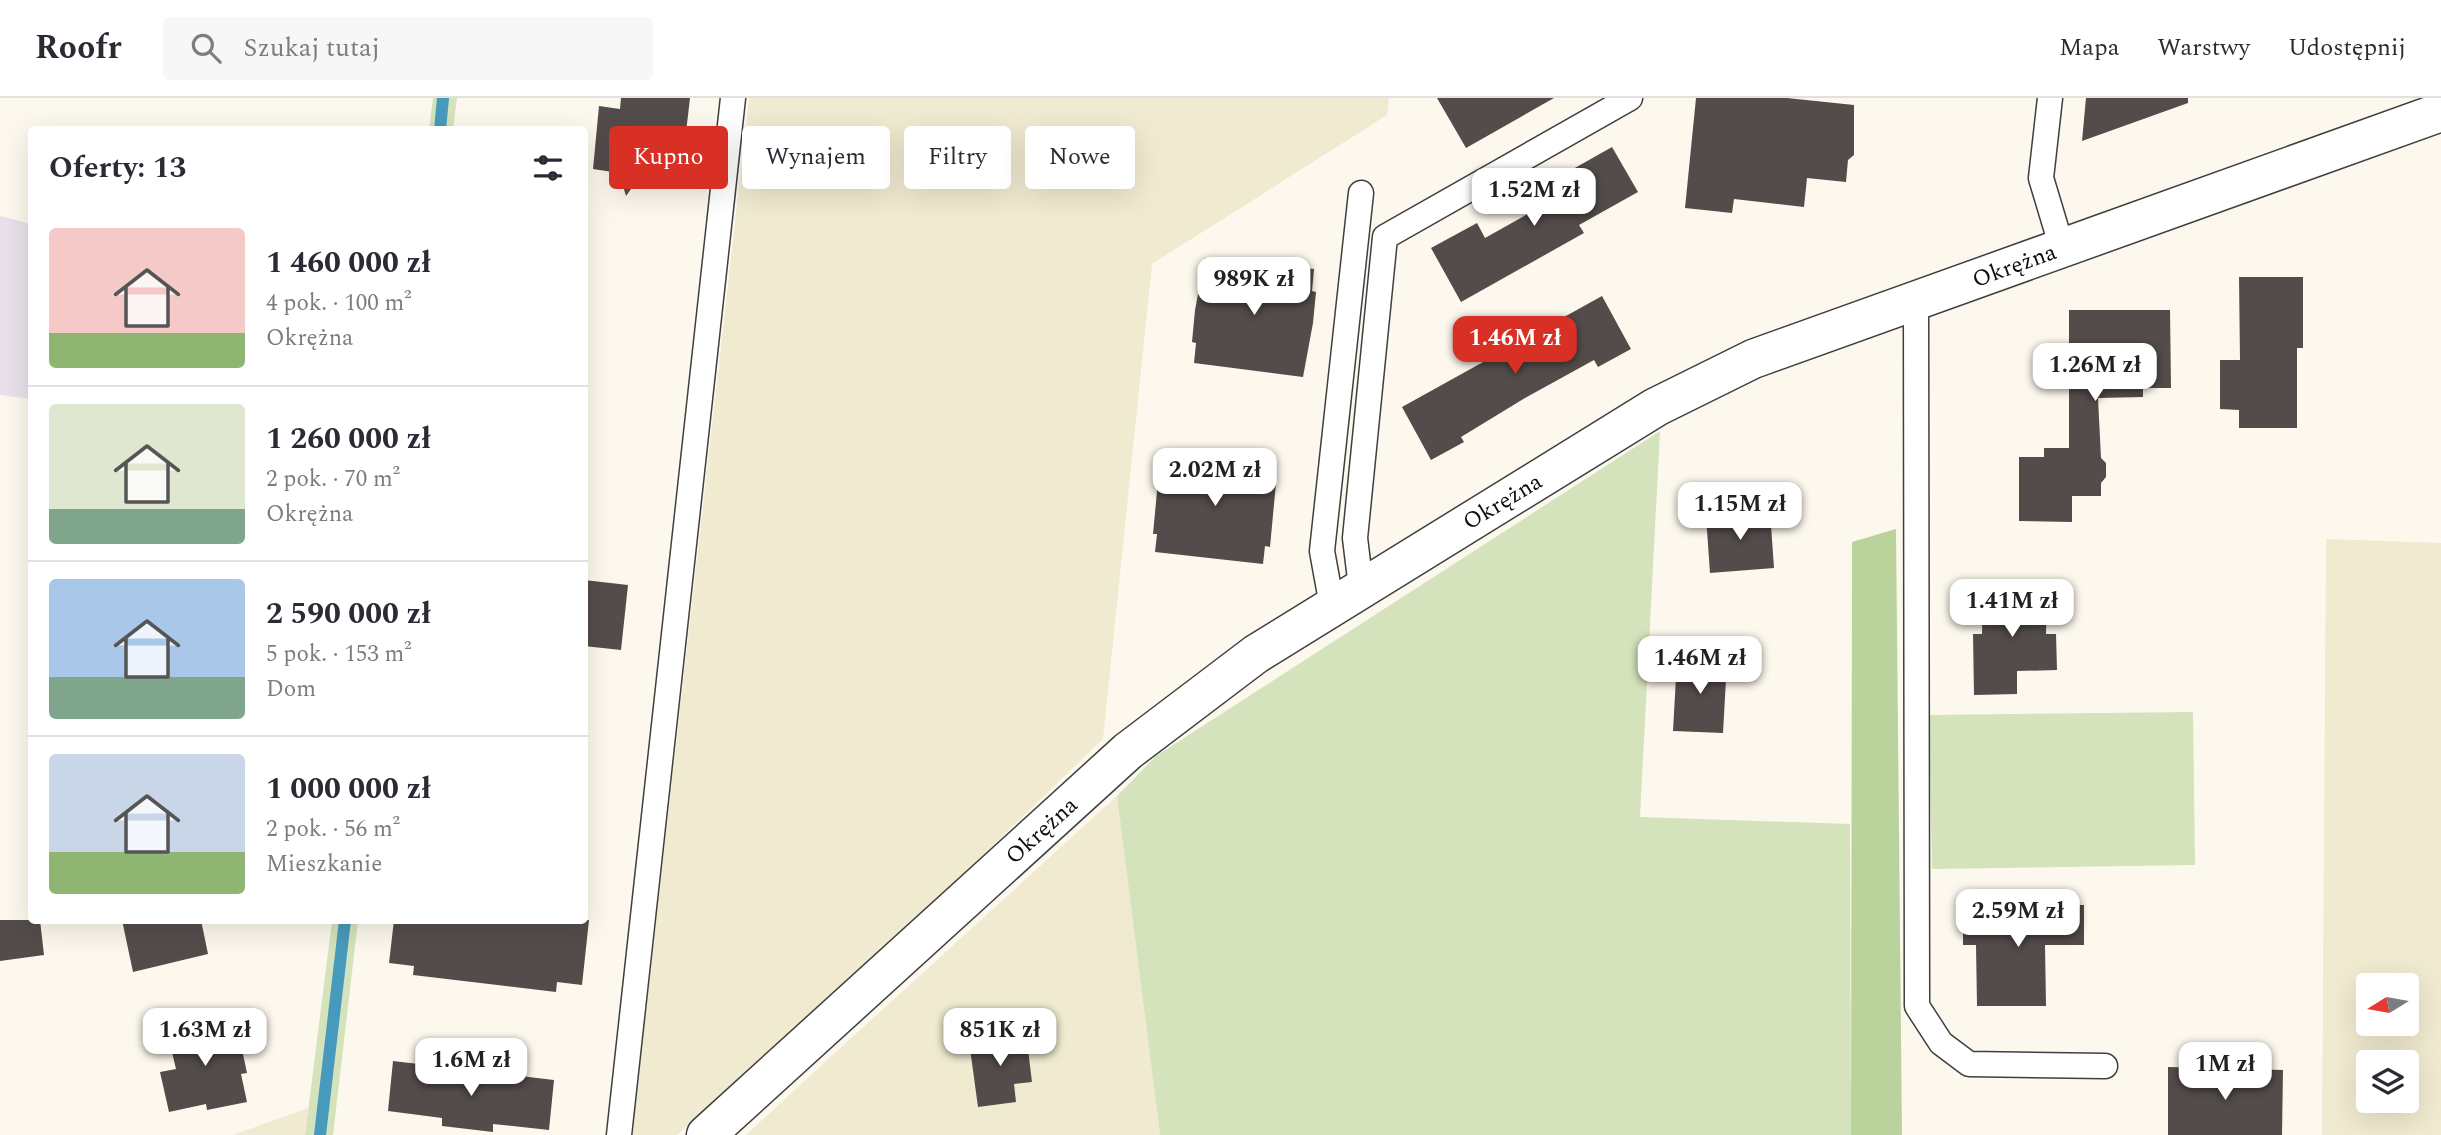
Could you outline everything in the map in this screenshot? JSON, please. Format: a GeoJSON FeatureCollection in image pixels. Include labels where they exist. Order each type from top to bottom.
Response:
{"type":"FeatureCollection","features":[{"type":"Feature","properties":{"kind":"street","name":"Okrężna"},"geometry":{"type":"LineString","coordinates":[[706,1135],[1128,751],[1256,654],[1656,407],[1753,359],[2441,112]]}},
{"type":"Feature","properties":{"kind":"lane"},"geometry":{"type":"LineString","coordinates":[[619,1135],[733,98]]}},
{"type":"Feature","properties":{"kind":"lane"},"geometry":{"type":"LineString","coordinates":[[1347,597],[1385,237],[1630,98]]}},
{"type":"Feature","properties":{"kind":"lane"},"geometry":{"type":"LineString","coordinates":[[2050,98],[2041,178],[2062,248]]}},
{"type":"Feature","properties":{"kind":"lane"},"geometry":{"type":"LineString","coordinates":[[1347,597],[1322,551],[1362,193]]}},
{"type":"Feature","properties":{"kind":"lane"},"geometry":{"type":"LineString","coordinates":[[1916,300],[1917,1006],[1941,1043],[1969,1064],[2105,1066]]}},
{"type":"Feature","properties":{"kind":"shaded area"},"geometry":{"type":"Polygon","coordinates":[[[749,98],[1389,98],[1387,115],[1152,264],[1103,739],[842,991],[677,1135],[632,1135],[742,160],[742,189],[890,189],[890,126],[746,126],[749,98]]]}},
{"type":"Feature","properties":{"kind":"shaded area"},"geometry":{"type":"Polygon","coordinates":[[[0,216],[28,223],[28,399],[0,395],[0,216]]]}},
{"type":"Feature","properties":{"kind":"shaded area"},"geometry":{"type":"Polygon","coordinates":[[[2326,539],[2441,543],[2441,1135],[2322,1135],[2326,539]]]}},
{"type":"Feature","properties":{"kind":"shaded area"},"geometry":{"type":"Polygon","coordinates":[[[1117,796],[1160,1135],[746,1135],[825,1062],[1117,796]]]}},
{"type":"Feature","properties":{"kind":"shaded area"},"geometry":{"type":"Polygon","coordinates":[[[308,1108],[305,1135],[233,1135],[308,1108]]]}},
{"type":"Feature","properties":{"kind":"green space"},"geometry":{"type":"Polygon","coordinates":[[[433,98],[457,98],[453,126],[429,126],[433,98]]]}},
{"type":"Feature","properties":{"kind":"green space"},"geometry":{"type":"Polygon","coordinates":[[[1660,431],[1640,817],[1850,824],[1851,1135],[1160,1135],[1117,796],[1156,756],[1660,431]]]}},
{"type":"Feature","properties":{"kind":"green space"},"geometry":{"type":"Polygon","coordinates":[[[1896,529],[1902,1135],[1851,1135],[1852,542],[1896,529]]]}},
{"type":"Feature","properties":{"kind":"green space"},"geometry":{"type":"Polygon","coordinates":[[[2193,712],[2195,865],[1932,869],[1929,715],[2193,712]]]}},
{"type":"Feature","properties":{"kind":"green space"},"geometry":{"type":"Polygon","coordinates":[[[332,924],[358,924],[333,1135],[305,1135],[332,924]]]}},
{"type":"Feature","properties":{"kind":"building"},"geometry":{"type":"Polygon","coordinates":[[[621,98],[690,98],[687,126],[609,126],[609,171],[593,169],[599,106],[620,109],[621,98]]]}},
{"type":"Feature","properties":{"kind":"building"},"geometry":{"type":"Polygon","coordinates":[[[1437,98],[1554,98],[1466,148],[1437,98]]]}},
{"type":"Feature","properties":{"kind":"building"},"geometry":{"type":"Polygon","coordinates":[[[1696,98],[1787,98],[1854,105],[1854,155],[1848,160],[1846,182],[1807,178],[1804,207],[1734,199],[1732,213],[1685,208],[1696,98]]]}},
{"type":"Feature","properties":{"kind":"building"},"geometry":{"type":"Polygon","coordinates":[[[2086,98],[2188,98],[2188,103],[2082,141],[2086,98]]]}},
{"type":"Feature","properties":{"kind":"building"},"geometry":{"type":"Polygon","coordinates":[[[1612,147],[1638,192],[1579,225],[1584,233],[1461,302],[1431,248],[1477,223],[1485,238],[1574,188],[1566,173],[1612,147]]]}},
{"type":"Feature","properties":{"kind":"building"},"geometry":{"type":"Polygon","coordinates":[[[1205,258],[1314,269],[1312,291],[1316,292],[1313,323],[1303,377],[1194,363],[1196,343],[1192,342],[1195,310],[1205,258]]]}},
{"type":"Feature","properties":{"kind":"building"},"geometry":{"type":"Polygon","coordinates":[[[2239,277],[2303,277],[2303,348],[2297,348],[2297,428],[2239,428],[2239,410],[2220,409],[2220,360],[2240,360],[2239,277]]]}},
{"type":"Feature","properties":{"kind":"building"},"geometry":{"type":"Polygon","coordinates":[[[1602,296],[1631,349],[1598,367],[1594,360],[1525,398],[1461,437],[1464,442],[1431,460],[1402,407],[1602,296]]]}},
{"type":"Feature","properties":{"kind":"building"},"geometry":{"type":"Polygon","coordinates":[[[2069,310],[2170,310],[2171,388],[2143,388],[2143,397],[2098,398],[2101,458],[2106,463],[2101,496],[2072,496],[2072,522],[2019,521],[2019,457],[2044,457],[2044,448],[2069,448],[2069,310]]]}},
{"type":"Feature","properties":{"kind":"building"},"geometry":{"type":"Polygon","coordinates":[[[1166,453],[1274,465],[1273,483],[1276,483],[1270,547],[1265,546],[1263,564],[1155,552],[1157,534],[1153,534],[1159,470],[1164,471],[1166,453]]]}},
{"type":"Feature","properties":{"kind":"building"},"geometry":{"type":"Polygon","coordinates":[[[1770,511],[1774,568],[1710,573],[1706,516],[1770,511]]]}},
{"type":"Feature","properties":{"kind":"building"},"geometry":{"type":"Polygon","coordinates":[[[588,580],[628,585],[621,650],[588,646],[588,580]]]}},
{"type":"Feature","properties":{"kind":"building"},"geometry":{"type":"Polygon","coordinates":[[[2047,586],[2046,634],[2056,634],[2057,670],[2017,671],[2017,694],[1974,695],[1973,634],[1982,634],[1983,587],[2047,586]]]}},
{"type":"Feature","properties":{"kind":"building"},"geometry":{"type":"Polygon","coordinates":[[[1677,659],[1727,661],[1723,733],[1673,731],[1677,659]]]}},
{"type":"Feature","properties":{"kind":"building"},"geometry":{"type":"Polygon","coordinates":[[[2084,905],[2084,945],[2045,945],[2046,1006],[1977,1006],[1976,945],[1963,945],[1963,906],[2084,905]]]}},
{"type":"Feature","properties":{"kind":"building"},"geometry":{"type":"Polygon","coordinates":[[[0,920],[28,920],[28,924],[40,924],[44,955],[0,961],[0,920]]]}},
{"type":"Feature","properties":{"kind":"building"},"geometry":{"type":"Polygon","coordinates":[[[589,920],[582,985],[557,982],[556,992],[413,975],[414,966],[389,963],[394,924],[588,924],[589,920]]]}},
{"type":"Feature","properties":{"kind":"building"},"geometry":{"type":"Polygon","coordinates":[[[123,924],[202,924],[208,954],[133,972],[123,924]]]}},
{"type":"Feature","properties":{"kind":"building"},"geometry":{"type":"Polygon","coordinates":[[[228,1018],[234,1042],[240,1040],[247,1073],[241,1074],[247,1102],[207,1110],[206,1104],[169,1112],[160,1072],[176,1069],[168,1035],[228,1018]]]}},
{"type":"Feature","properties":{"kind":"building"},"geometry":{"type":"Polygon","coordinates":[[[1026,1033],[1032,1082],[1014,1084],[1016,1102],[978,1107],[969,1041],[1026,1033]]]}},
{"type":"Feature","properties":{"kind":"building"},"geometry":{"type":"Polygon","coordinates":[[[393,1061],[436,1066],[435,1072],[511,1081],[512,1075],[554,1080],[549,1130],[493,1124],[493,1132],[442,1126],[442,1118],[388,1111],[393,1061]]]}},
{"type":"Feature","properties":{"kind":"building"},"geometry":{"type":"Polygon","coordinates":[[[2168,1067],[2283,1070],[2282,1135],[2168,1135],[2168,1067]]]}},
{"type":"Feature","properties":{"kind":"waterway"},"geometry":{"type":"LineString","coordinates":[[440,126],[443,98]]}},
{"type":"Feature","properties":{"kind":"waterway"},"geometry":{"type":"LineString","coordinates":[[320,1135],[345,924]]}}]}
